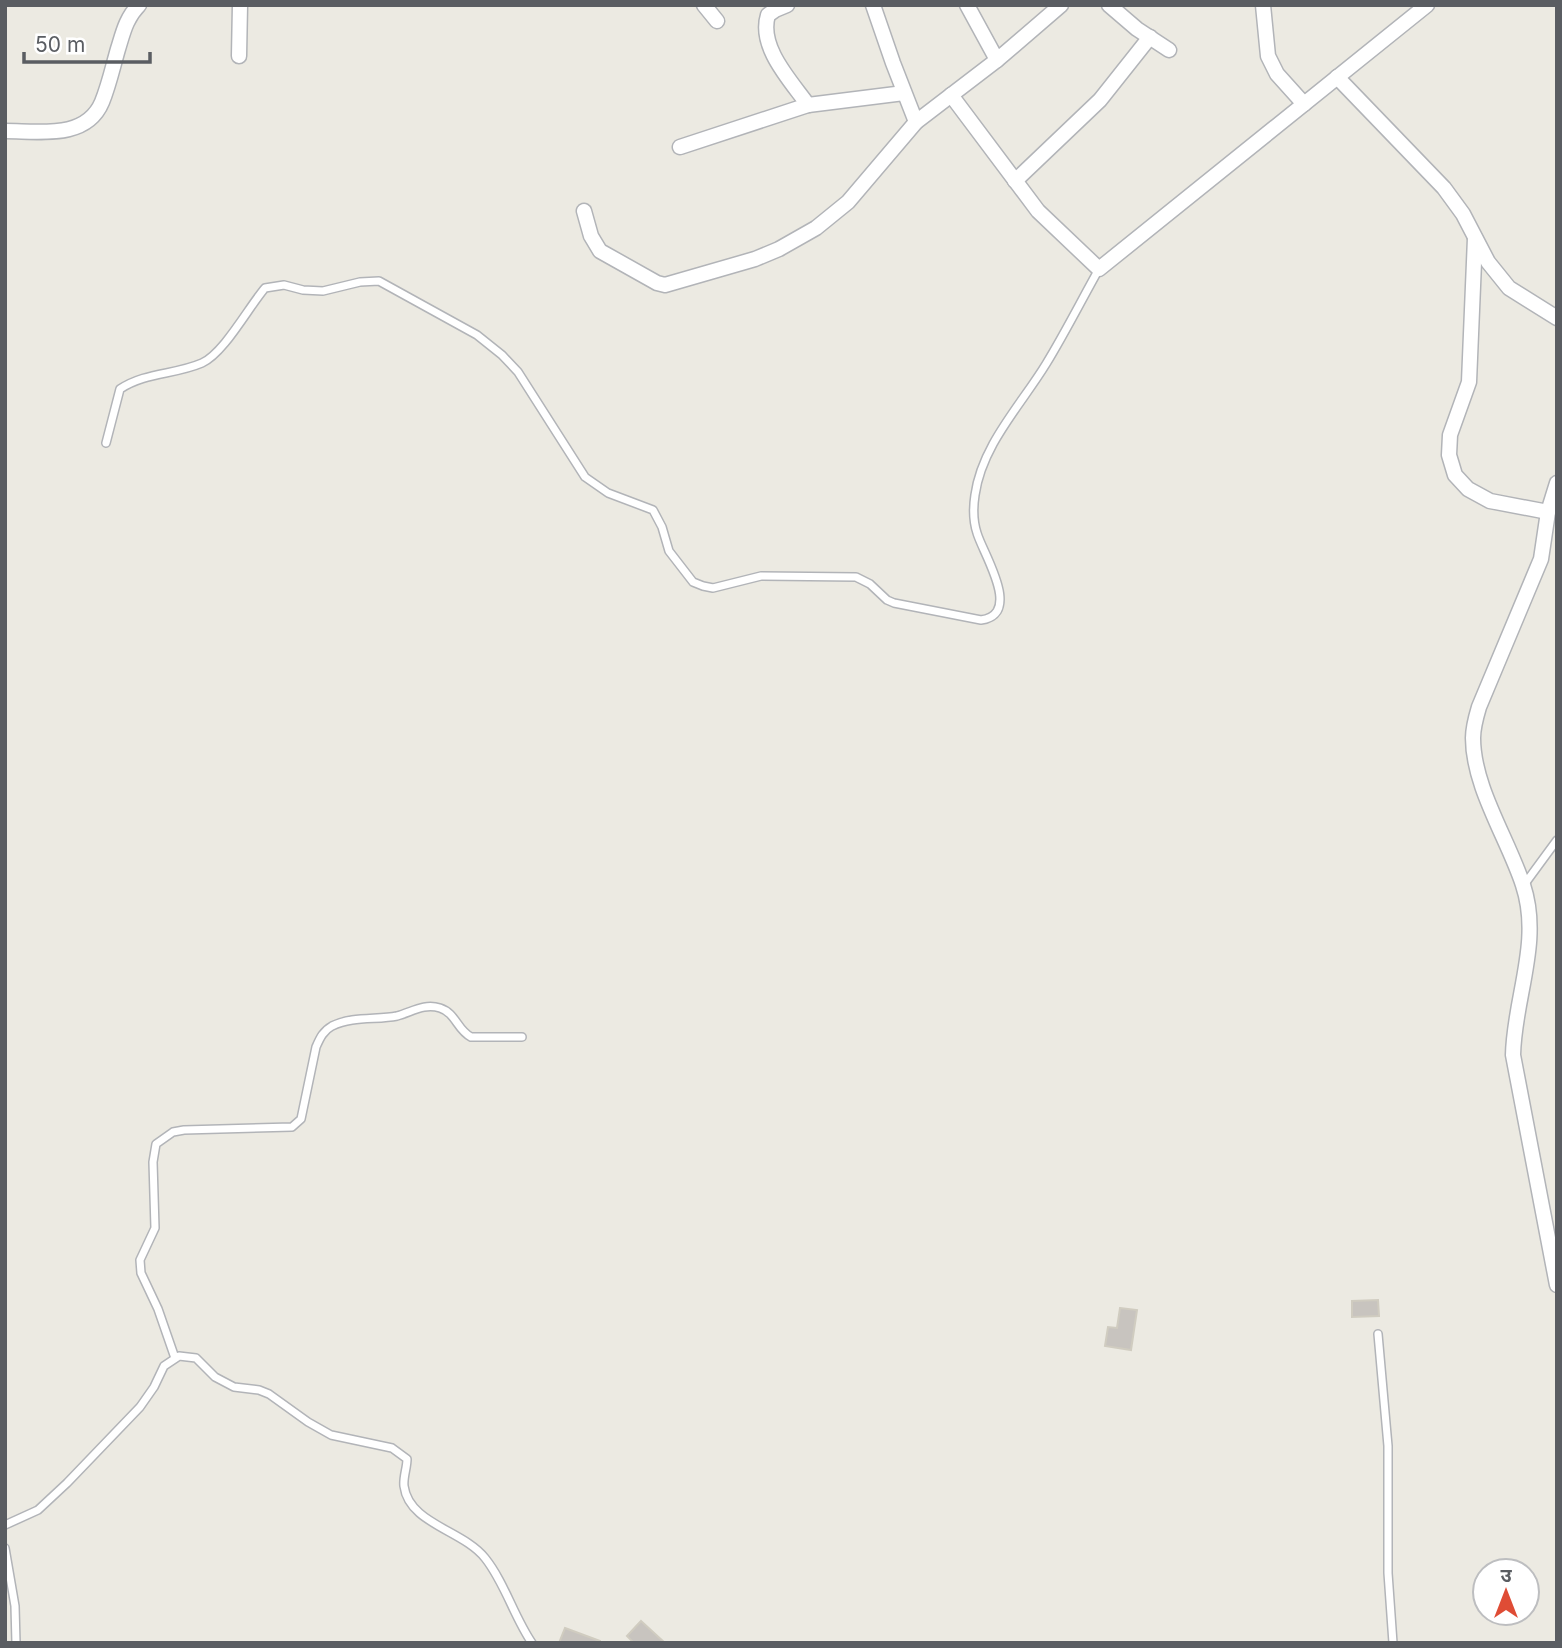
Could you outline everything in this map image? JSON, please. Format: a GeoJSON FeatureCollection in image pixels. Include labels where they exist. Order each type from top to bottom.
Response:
{"type":"FeatureCollection","features":[{"type":"Feature","properties":{"kind":"street"},"geometry":{"type":"LineString","coordinates":[[5,131],[67,130],[81,126],[93,117],[102,102],[125,24],[139,5]]}},
{"type":"Feature","properties":{"kind":"street"},"geometry":{"type":"LineString","coordinates":[[239,56],[240,5]]}},
{"type":"Feature","properties":{"kind":"street"},"geometry":{"type":"LineString","coordinates":[[704,5],[717,21]]}},
{"type":"Feature","properties":{"kind":"street"},"geometry":{"type":"LineString","coordinates":[[787,5],[768,15],[766,31],[773,53],[808,105]]}},
{"type":"Feature","properties":{"kind":"street"},"geometry":{"type":"LineString","coordinates":[[873,5],[916,122]]}},
{"type":"Feature","properties":{"kind":"street"},"geometry":{"type":"LineString","coordinates":[[967,5],[996,60]]}},
{"type":"Feature","properties":{"kind":"street"},"geometry":{"type":"LineString","coordinates":[[584,211],[590,236],[600,251],[657,283],[677,283],[779,249],[816,228],[848,202],[916,122],[1061,5]]}},
{"type":"Feature","properties":{"kind":"street"},"geometry":{"type":"LineString","coordinates":[[1109,5],[1169,50]]}},
{"type":"Feature","properties":{"kind":"street"},"geometry":{"type":"LineString","coordinates":[[1263,5],[1268,57],[1277,74],[1304,104]]}},
{"type":"Feature","properties":{"kind":"street"},"geometry":{"type":"LineString","coordinates":[[951,95],[1038,211],[1098,270],[1427,5]]}},
{"type":"Feature","properties":{"kind":"street"},"geometry":{"type":"LineString","coordinates":[[1015,181],[1100,100],[1150,37]]}},
{"type":"Feature","properties":{"kind":"street"},"geometry":{"type":"LineString","coordinates":[[1337,77],[1444,188],[1464,214],[1488,262],[1509,288],[1557,318]]}},
{"type":"Feature","properties":{"kind":"street"},"geometry":{"type":"LineString","coordinates":[[680,147],[808,105],[904,93]]}},
{"type":"Feature","properties":{"kind":"street"},"geometry":{"type":"LineString","coordinates":[[1475,238],[1469,382],[1450,435],[1449,455],[1455,475],[1468,489],[1490,501],[1548,512]]}},
{"type":"Feature","properties":{"kind":"street"},"geometry":{"type":"LineString","coordinates":[[1557,483],[1548,512],[1541,559],[1479,707],[1473,740],[1482,782],[1524,886],[1528,907],[1530,941],[1514,1033],[1513,1055],[1557,1285]]}},
{"type":"Feature","properties":{"kind":"lane"},"geometry":{"type":"LineString","coordinates":[[106,443],[120,389],[136,379],[204,362],[228,339],[265,288],[284,285],[323,291],[360,282],[379,282],[467,329],[511,363],[585,477],[620,499],[653,510],[662,527],[669,551],[693,582],[713,588],[761,576],[856,577],[870,584],[887,600],[904,607],[988,619],[997,610],[1000,600],[999,585],[975,524],[977,485],[995,442],[1047,362],[1098,270]]}},
{"type":"Feature","properties":{"kind":"lane"},"geometry":{"type":"LineString","coordinates":[[1524,886],[1557,840]]}},
{"type":"Feature","properties":{"kind":"lane"},"geometry":{"type":"LineString","coordinates":[[175,1358],[158,1309],[141,1273],[140,1260],[155,1228],[153,1163],[156,1144],[173,1132],[184,1130],[292,1127],[301,1119],[316,1047],[321,1036],[335,1024],[394,1016],[426,1006],[438,1007],[450,1013],[464,1034],[471,1037],[522,1037]]}},
{"type":"Feature","properties":{"kind":"lane"},"geometry":{"type":"LineString","coordinates":[[1378,1334],[1388,1447],[1388,1573],[1393,1643]]}},
{"type":"Feature","properties":{"kind":"lane"},"geometry":{"type":"LineString","coordinates":[[5,1525],[38,1510],[67,1483],[140,1407],[164,1366],[175,1358],[196,1358],[215,1377],[234,1387],[269,1394],[331,1435],[377,1443],[400,1452],[407,1459],[403,1481],[410,1501],[429,1521],[471,1543],[488,1560],[532,1643]]}},
{"type":"Feature","properties":{"kind":"lane"},"geometry":{"type":"LineString","coordinates":[[5,1548],[15,1606],[16,1643]]}},
{"type":"Feature","properties":{"kind":"building"},"geometry":{"type":"Polygon","coordinates":[[[1378,1300],[1379,1316],[1352,1317],[1352,1301],[1378,1300]]]}},
{"type":"Feature","properties":{"kind":"building"},"geometry":{"type":"Polygon","coordinates":[[[1120,1308],[1137,1310],[1131,1350],[1105,1346],[1108,1327],[1117,1328],[1120,1308]]]}},
{"type":"Feature","properties":{"kind":"building"},"geometry":{"type":"Polygon","coordinates":[[[641,1621],[665,1643],[634,1643],[627,1636],[641,1621]]]}},
{"type":"Feature","properties":{"kind":"building"},"geometry":{"type":"Polygon","coordinates":[[[565,1628],[600,1641],[600,1643],[559,1643],[565,1628]]]}}]}
